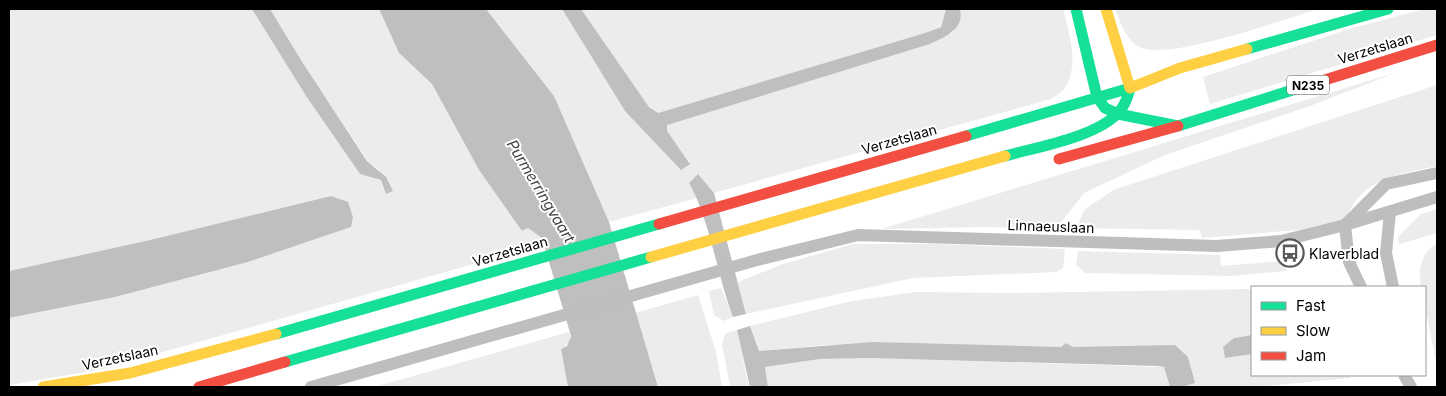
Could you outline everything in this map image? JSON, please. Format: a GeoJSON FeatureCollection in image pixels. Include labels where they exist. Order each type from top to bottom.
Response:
{"type":"FeatureCollection","features":[{"type":"Feature","properties":{"kind":"main road"},"geometry":{"type":"LineString","coordinates":[[1076,9],[1097,98]]}},
{"type":"Feature","properties":{"kind":"main road"},"geometry":{"type":"LineString","coordinates":[[199,387],[1078,135],[1118,114],[1124,108],[1130,88],[1106,9]]}},
{"type":"Feature","properties":{"kind":"main road","name":"Verzetslaan"},"geometry":{"type":"LineString","coordinates":[[43,387],[130,373],[402,298],[1097,98],[1130,88],[1180,68],[1388,9]]}},
{"type":"Feature","properties":{"kind":"main road","name":"Verzetslaan"},"geometry":{"type":"LineString","coordinates":[[1045,163],[1178,126],[1437,45]]}},
{"type":"Feature","properties":{"kind":"main road","name":"Verzetslaan"},"geometry":{"type":"LineString","coordinates":[[1097,98],[1105,108],[1118,114],[1178,126]]}},
{"type":"Feature","properties":{"kind":"lane"},"geometry":{"type":"LineString","coordinates":[[1361,286],[1349,262],[1346,225],[1386,184],[1437,173]]}},
{"type":"Feature","properties":{"kind":"lane","name":"Linnaeuslaan"},"geometry":{"type":"LineString","coordinates":[[311,387],[757,260],[858,235],[1217,246],[1281,241],[1346,225],[1437,197]]}},
{"type":"Feature","properties":{"kind":"lane"},"geometry":{"type":"LineString","coordinates":[[1390,212],[1386,253],[1393,286]]}},
{"type":"Feature","properties":{"kind":"lane"},"geometry":{"type":"LineString","coordinates":[[1405,376],[1411,387]]}},
{"type":"Feature","properties":{"kind":"shaded area"},"geometry":{"type":"Polygon","coordinates":[[[9,9],[252,9],[306,96],[360,174],[381,180],[379,170],[368,161],[301,60],[270,9],[379,9],[399,53],[432,84],[479,170],[522,231],[528,228],[542,238],[544,244],[103,369],[9,385],[9,318],[115,297],[248,262],[351,227],[331,196],[150,240],[9,271],[9,9]]]}},
{"type":"Feature","properties":{"kind":"shaded area"},"geometry":{"type":"Polygon","coordinates":[[[486,9],[562,9],[625,111],[690,163],[666,131],[666,125],[930,44],[954,32],[961,14],[960,9],[1063,9],[1072,50],[1072,61],[1069,81],[1060,93],[1051,99],[714,193],[698,174],[689,183],[697,198],[609,222],[554,96],[486,9]]]}},
{"type":"Feature","properties":{"kind":"shaded area"},"geometry":{"type":"Polygon","coordinates":[[[581,9],[946,9],[940,27],[925,33],[658,113],[649,107],[581,9]]]}},
{"type":"Feature","properties":{"kind":"shaded area"},"geometry":{"type":"Polygon","coordinates":[[[1115,9],[1319,9],[1201,44],[1155,50],[1140,47],[1131,40],[1124,30],[1115,9]]]}},
{"type":"Feature","properties":{"kind":"shaded area"},"geometry":{"type":"Polygon","coordinates":[[[1425,9],[1437,9],[1437,35],[1210,104],[1203,77],[1349,29],[1425,9]]]}},
{"type":"Feature","properties":{"kind":"shaded area"},"geometry":{"type":"Polygon","coordinates":[[[1398,72],[1310,106],[1165,155],[1084,193],[1055,230],[988,227],[881,229],[1398,72]]]}},
{"type":"Feature","properties":{"kind":"shaded area"},"geometry":{"type":"Polygon","coordinates":[[[1437,85],[1437,166],[1396,175],[1372,186],[1353,205],[1346,219],[1298,230],[1202,238],[1200,230],[1077,228],[1084,210],[1113,190],[1437,85]]]}},
{"type":"Feature","properties":{"kind":"shaded area"},"geometry":{"type":"Polygon","coordinates":[[[1437,209],[1437,233],[1399,244],[1398,237],[1421,214],[1437,209]]]}},
{"type":"Feature","properties":{"kind":"shaded area"},"geometry":{"type":"Polygon","coordinates":[[[853,244],[938,244],[1065,249],[1063,268],[1056,272],[913,278],[746,314],[738,282],[783,264],[853,244]]]}},
{"type":"Feature","properties":{"kind":"shaded area"},"geometry":{"type":"Polygon","coordinates":[[[1437,244],[1437,367],[1426,310],[1426,286],[1421,286],[1420,274],[1424,257],[1437,244]]]}},
{"type":"Feature","properties":{"kind":"shaded area"},"geometry":{"type":"Polygon","coordinates":[[[1078,251],[1220,255],[1221,266],[1283,261],[1287,271],[1232,276],[1085,273],[1076,265],[1078,251]]]}},
{"type":"Feature","properties":{"kind":"shaded area"},"geometry":{"type":"Polygon","coordinates":[[[721,288],[733,317],[724,321],[714,315],[709,291],[721,288]]]}},
{"type":"Feature","properties":{"kind":"shaded area"},"geometry":{"type":"Polygon","coordinates":[[[1251,289],[1251,335],[1234,338],[1225,358],[1251,354],[1251,376],[1350,376],[1350,378],[1258,387],[1182,387],[1194,383],[1188,357],[1073,347],[1066,343],[1061,347],[825,345],[759,351],[750,326],[852,301],[916,292],[1009,293],[1251,289]]]}},
{"type":"Feature","properties":{"kind":"shaded area"},"geometry":{"type":"Polygon","coordinates":[[[698,295],[716,352],[722,387],[658,387],[635,313],[698,295]]]}},
{"type":"Feature","properties":{"kind":"shaded area"},"geometry":{"type":"Polygon","coordinates":[[[737,330],[750,387],[730,387],[722,344],[725,334],[737,330]]]}},
{"type":"Feature","properties":{"kind":"shaded area"},"geometry":{"type":"Polygon","coordinates":[[[569,332],[569,342],[561,349],[568,387],[374,387],[569,332]]]}},
{"type":"Feature","properties":{"kind":"shaded area"},"geometry":{"type":"Polygon","coordinates":[[[869,358],[1164,367],[1170,387],[768,387],[765,367],[820,359],[869,358]]]}},
{"type":"Feature","properties":{"kind":"water"},"geometry":{"type":"Polygon","coordinates":[[[252,9],[270,9],[367,161],[386,177],[393,191],[386,194],[381,180],[360,174],[306,96],[252,9]]]}},
{"type":"Feature","properties":{"kind":"water","name":"Purmerringvaart"},"geometry":{"type":"Polygon","coordinates":[[[379,9],[486,9],[554,96],[609,222],[658,387],[568,387],[561,349],[567,346],[571,336],[542,238],[528,228],[522,231],[479,170],[432,84],[399,53],[379,9]]]}},
{"type":"Feature","properties":{"kind":"water"},"geometry":{"type":"Polygon","coordinates":[[[562,9],[581,9],[649,107],[658,113],[925,33],[941,27],[946,9],[960,9],[961,16],[957,27],[930,44],[667,125],[667,131],[690,164],[681,170],[625,111],[562,9]]]}},
{"type":"Feature","properties":{"kind":"water"},"geometry":{"type":"Polygon","coordinates":[[[698,174],[714,193],[746,314],[733,317],[727,301],[708,231],[689,183],[698,174]]]}},
{"type":"Feature","properties":{"kind":"water"},"geometry":{"type":"Polygon","coordinates":[[[331,196],[348,202],[353,217],[351,227],[248,262],[115,297],[9,318],[9,271],[150,240],[331,196]]]}},
{"type":"Feature","properties":{"kind":"water"},"geometry":{"type":"Polygon","coordinates":[[[750,326],[759,351],[873,342],[1061,347],[1066,343],[1073,347],[1175,345],[1188,357],[1195,383],[1182,387],[1170,387],[1164,367],[1157,366],[869,358],[820,359],[765,367],[768,387],[750,387],[737,330],[750,326]]]}},
{"type":"Feature","properties":{"kind":"water"},"geometry":{"type":"Polygon","coordinates":[[[1251,335],[1251,354],[1225,358],[1223,347],[1234,338],[1251,335]]]}},
{"type":"Feature","properties":{"kind":"traffic: fast"},"geometry":{"type":"LineString","coordinates":[[1076,9],[1097,97],[1105,108],[1118,114],[1178,126],[1315,83]]}},
{"type":"Feature","properties":{"kind":"traffic: fast"},"geometry":{"type":"LineString","coordinates":[[1247,49],[1388,9]]}},
{"type":"Feature","properties":{"kind":"traffic: fast"},"geometry":{"type":"LineString","coordinates":[[966,136],[1130,88],[1123,107],[1109,121],[1082,135],[1005,156]]}},
{"type":"Feature","properties":{"kind":"traffic: fast"},"geometry":{"type":"LineString","coordinates":[[276,334],[659,224]]}},
{"type":"Feature","properties":{"kind":"traffic: fast"},"geometry":{"type":"LineString","coordinates":[[285,362],[651,257]]}},
{"type":"Feature","properties":{"kind":"traffic: slow"},"geometry":{"type":"LineString","coordinates":[[1106,9],[1130,88],[1180,68],[1247,49]]}},
{"type":"Feature","properties":{"kind":"traffic: slow"},"geometry":{"type":"LineString","coordinates":[[651,257],[1005,156]]}},
{"type":"Feature","properties":{"kind":"traffic: slow"},"geometry":{"type":"LineString","coordinates":[[43,387],[130,373],[276,334]]}},
{"type":"Feature","properties":{"kind":"traffic: jam"},"geometry":{"type":"LineString","coordinates":[[1315,83],[1437,45]]}},
{"type":"Feature","properties":{"kind":"traffic: jam"},"geometry":{"type":"LineString","coordinates":[[1059,159],[1178,126]]}},
{"type":"Feature","properties":{"kind":"traffic: jam"},"geometry":{"type":"LineString","coordinates":[[659,224],[966,136]]}},
{"type":"Feature","properties":{"kind":"traffic: jam"},"geometry":{"type":"LineString","coordinates":[[199,387],[285,362]]}},
{"type":"Feature","properties":{"kind":"place","name":"Klaverblad"},"geometry":{"type":"Point","coordinates":[1290,253]}}]}
